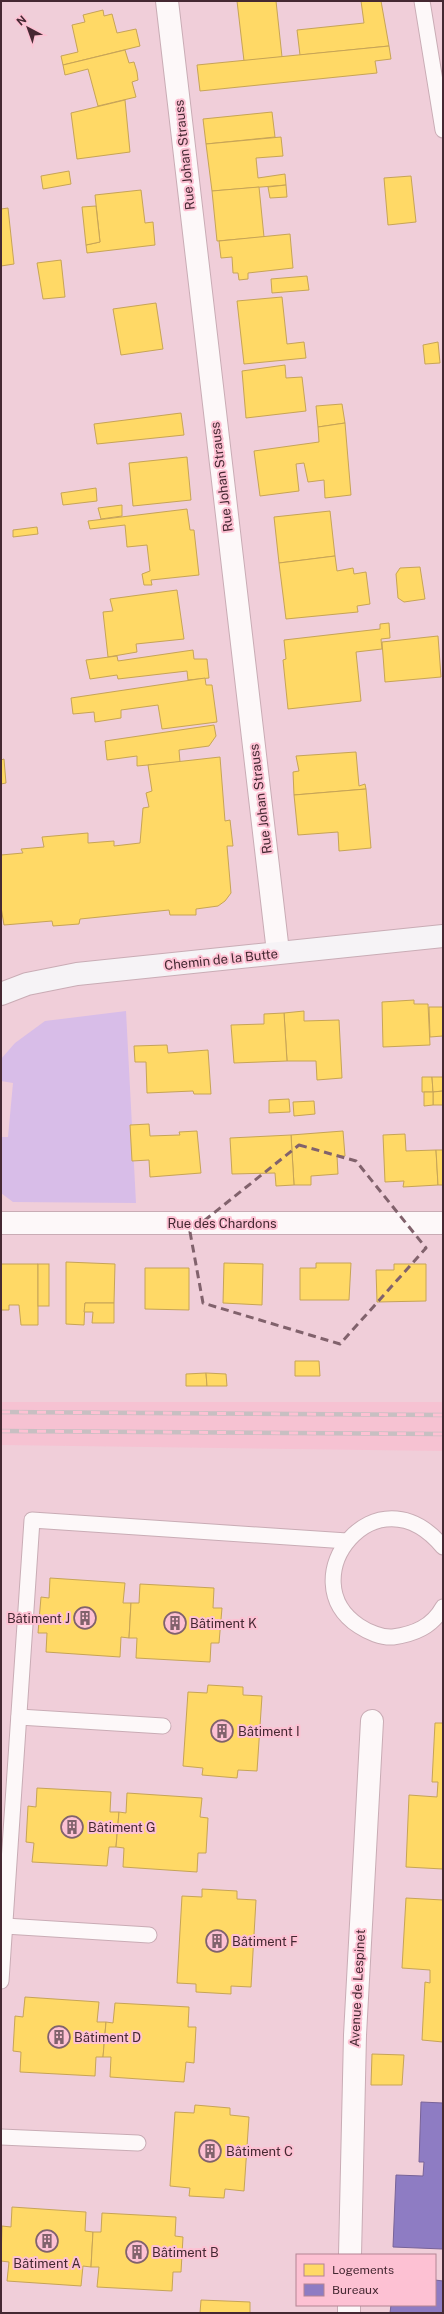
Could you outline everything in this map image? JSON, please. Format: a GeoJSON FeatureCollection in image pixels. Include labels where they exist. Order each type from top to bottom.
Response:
{"type":"FeatureCollection","features":[{"type":"Feature","properties":{"kind":"street","name":"Rue Johan Strauss"},"geometry":{"type":"LineString","coordinates":[[167,1],[278,952]]}},
{"type":"Feature","properties":{"kind":"street","name":"Chemin de la Butte"},"geometry":{"type":"LineString","coordinates":[[1,994],[27,984],[77,974],[443,936]]}},
{"type":"Feature","properties":{"kind":"street","name":"Rue des Chardons"},"geometry":{"type":"LineString","coordinates":[[1,1223],[443,1223]]}},
{"type":"Feature","properties":{"kind":"street","name":"Avenue de Lespinet"},"geometry":{"type":"LineString","coordinates":[[350,2254],[355,2035],[372,1721]]}},
{"type":"Feature","properties":{"kind":"lane"},"geometry":{"type":"LineString","coordinates":[[422,1],[443,130]]}},
{"type":"Feature","properties":{"kind":"lane"},"geometry":{"type":"LineString","coordinates":[[443,1547],[432,1534],[418,1524],[399,1519],[380,1520],[361,1528],[347,1541],[336,1558],[333,1577],[335,1594],[342,1610],[353,1623],[368,1632],[391,1637],[413,1634],[428,1626],[443,1607]]}},
{"type":"Feature","properties":{"kind":"lane"},"geometry":{"type":"LineString","coordinates":[[1,1981],[32,1520],[347,1541]]}},
{"type":"Feature","properties":{"kind":"lane"},"geometry":{"type":"LineString","coordinates":[[19,1717],[163,1726]]}},
{"type":"Feature","properties":{"kind":"lane"},"geometry":{"type":"LineString","coordinates":[[5,1926],[149,1935]]}},
{"type":"Feature","properties":{"kind":"lane"},"geometry":{"type":"LineString","coordinates":[[1,2137],[138,2143]]}},
{"type":"Feature","properties":{"kind":"highlighted area"},"geometry":{"type":"Polygon","coordinates":[[[299,1145],[356,1161],[426,1248],[340,1344],[203,1303],[190,1232],[299,1145]]]}},
{"type":"Feature","properties":{"kind":"shaded area"},"geometry":{"type":"Polygon","coordinates":[[[126,1011],[136,1203],[13,1202],[1,1193],[1,1137],[8,1137],[13,1083],[1,1081],[1,1059],[15,1043],[45,1021],[126,1011]]]}},
{"type":"Feature","properties":{"kind":"shaded area"},"geometry":{"type":"Polygon","coordinates":[[[1,1402],[443,1402],[443,1451],[1,1445],[1,1402]]]}},
{"type":"Feature","properties":{"kind":"building: Logements"},"geometry":{"type":"Polygon","coordinates":[[[237,1],[276,1],[282,57],[244,61],[237,1]]]}},
{"type":"Feature","properties":{"kind":"building: Logements"},"geometry":{"type":"Polygon","coordinates":[[[361,1],[381,1],[389,46],[300,55],[297,30],[364,23],[361,1]]]}},
{"type":"Feature","properties":{"kind":"building: Logements"},"geometry":{"type":"Polygon","coordinates":[[[103,10],[104,16],[112,14],[117,33],[136,29],[140,46],[63,65],[61,56],[78,52],[72,25],[85,22],[83,15],[103,10]]]}},
{"type":"Feature","properties":{"kind":"building: Logements"},"geometry":{"type":"Polygon","coordinates":[[[389,46],[391,59],[375,61],[377,73],[200,91],[197,65],[389,46]]]}},
{"type":"Feature","properties":{"kind":"building: Logements"},"geometry":{"type":"Polygon","coordinates":[[[125,50],[129,63],[134,62],[137,72],[138,80],[132,82],[136,97],[98,106],[88,69],[65,75],[63,65],[125,50]]]}},
{"type":"Feature","properties":{"kind":"building: Logements"},"geometry":{"type":"Polygon","coordinates":[[[125,100],[130,152],[77,159],[71,113],[125,100]]]}},
{"type":"Feature","properties":{"kind":"building: Logements"},"geometry":{"type":"Polygon","coordinates":[[[272,112],[275,137],[206,144],[203,119],[272,112]]]}},
{"type":"Feature","properties":{"kind":"building: Logements"},"geometry":{"type":"Polygon","coordinates":[[[281,137],[283,156],[256,158],[258,178],[285,174],[286,185],[212,191],[206,144],[281,137]]]}},
{"type":"Feature","properties":{"kind":"building: Logements"},"geometry":{"type":"Polygon","coordinates":[[[69,171],[71,184],[43,189],[41,176],[69,171]]]}},
{"type":"Feature","properties":{"kind":"building: Logements"},"geometry":{"type":"Polygon","coordinates":[[[411,176],[416,222],[388,225],[384,178],[411,176]]]}},
{"type":"Feature","properties":{"kind":"building: Logements"},"geometry":{"type":"Polygon","coordinates":[[[286,185],[287,197],[270,198],[268,187],[286,185]]]}},
{"type":"Feature","properties":{"kind":"building: Logements"},"geometry":{"type":"Polygon","coordinates":[[[259,187],[264,237],[217,241],[212,191],[259,187]]]}},
{"type":"Feature","properties":{"kind":"building: Logements"},"geometry":{"type":"Polygon","coordinates":[[[141,190],[145,223],[153,222],[155,245],[87,253],[86,245],[100,242],[95,195],[141,190]]]}},
{"type":"Feature","properties":{"kind":"building: Logements"},"geometry":{"type":"Polygon","coordinates":[[[96,206],[100,242],[86,245],[82,207],[96,206]]]}},
{"type":"Feature","properties":{"kind":"building: Logements"},"geometry":{"type":"Polygon","coordinates":[[[8,208],[14,264],[1,266],[1,209],[8,208]]]}},
{"type":"Feature","properties":{"kind":"building: Logements"},"geometry":{"type":"Polygon","coordinates":[[[290,234],[293,268],[248,273],[248,279],[239,280],[238,273],[233,273],[232,257],[221,258],[219,241],[290,234]]]}},
{"type":"Feature","properties":{"kind":"building: Logements"},"geometry":{"type":"Polygon","coordinates":[[[61,260],[65,297],[43,299],[37,263],[61,260]]]}},
{"type":"Feature","properties":{"kind":"building: Logements"},"geometry":{"type":"Polygon","coordinates":[[[307,276],[309,290],[272,293],[271,279],[307,276]]]}},
{"type":"Feature","properties":{"kind":"building: Logements"},"geometry":{"type":"Polygon","coordinates":[[[282,297],[287,344],[304,342],[306,358],[244,364],[237,301],[282,297]]]}},
{"type":"Feature","properties":{"kind":"building: Logements"},"geometry":{"type":"Polygon","coordinates":[[[156,303],[163,349],[121,355],[113,309],[156,303]]]}},
{"type":"Feature","properties":{"kind":"building: Logements"},"geometry":{"type":"Polygon","coordinates":[[[438,342],[440,363],[425,364],[423,345],[438,342]]]}},
{"type":"Feature","properties":{"kind":"building: Logements"},"geometry":{"type":"Polygon","coordinates":[[[285,365],[286,378],[302,377],[306,411],[246,418],[242,371],[285,365]]]}},
{"type":"Feature","properties":{"kind":"building: Logements"},"geometry":{"type":"Polygon","coordinates":[[[342,404],[345,423],[318,427],[316,406],[342,404]]]}},
{"type":"Feature","properties":{"kind":"building: Logements"},"geometry":{"type":"Polygon","coordinates":[[[181,413],[184,435],[97,444],[94,424],[181,413]]]}},
{"type":"Feature","properties":{"kind":"building: Logements"},"geometry":{"type":"Polygon","coordinates":[[[345,423],[351,495],[325,498],[324,480],[308,482],[304,463],[296,464],[299,491],[260,496],[254,451],[319,442],[318,427],[345,423]]]}},
{"type":"Feature","properties":{"kind":"building: Logements"},"geometry":{"type":"Polygon","coordinates":[[[187,457],[191,500],[133,506],[129,463],[187,457]]]}},
{"type":"Feature","properties":{"kind":"building: Logements"},"geometry":{"type":"Polygon","coordinates":[[[96,488],[97,501],[63,505],[61,493],[96,488]]]}},
{"type":"Feature","properties":{"kind":"building: Logements"},"geometry":{"type":"Polygon","coordinates":[[[122,505],[122,516],[101,519],[98,508],[122,505]]]}},
{"type":"Feature","properties":{"kind":"building: Logements"},"geometry":{"type":"Polygon","coordinates":[[[187,509],[190,530],[194,530],[199,575],[151,580],[152,585],[144,585],[142,574],[150,571],[147,545],[127,547],[125,525],[90,529],[88,521],[187,509]]]}},
{"type":"Feature","properties":{"kind":"building: Logements"},"geometry":{"type":"Polygon","coordinates":[[[330,511],[335,556],[279,563],[274,517],[330,511]]]}},
{"type":"Feature","properties":{"kind":"building: Logements"},"geometry":{"type":"Polygon","coordinates":[[[37,527],[38,534],[13,537],[13,530],[37,527]]]}},
{"type":"Feature","properties":{"kind":"building: Logements"},"geometry":{"type":"Polygon","coordinates":[[[335,556],[337,571],[353,568],[354,574],[366,572],[370,604],[357,606],[358,612],[286,619],[279,563],[335,556]]]}},
{"type":"Feature","properties":{"kind":"building: Logements"},"geometry":{"type":"Polygon","coordinates":[[[420,567],[425,599],[404,602],[398,598],[396,574],[400,568],[420,567]]]}},
{"type":"Feature","properties":{"kind":"building: Logements"},"geometry":{"type":"Polygon","coordinates":[[[177,590],[184,639],[136,644],[137,652],[108,657],[103,612],[113,611],[110,599],[177,590]]]}},
{"type":"Feature","properties":{"kind":"building: Logements"},"geometry":{"type":"Polygon","coordinates":[[[389,623],[390,638],[381,639],[382,649],[356,652],[361,701],[288,709],[283,660],[286,659],[284,640],[380,629],[380,624],[389,623]]]}},
{"type":"Feature","properties":{"kind":"building: Logements"},"geometry":{"type":"Polygon","coordinates":[[[438,636],[441,677],[385,682],[382,642],[438,636]]]}},
{"type":"Feature","properties":{"kind":"building: Logements"},"geometry":{"type":"Polygon","coordinates":[[[193,650],[194,659],[207,659],[209,678],[188,680],[187,671],[118,679],[117,675],[90,679],[86,660],[117,656],[118,661],[193,650]]]}},
{"type":"Feature","properties":{"kind":"building: Logements"},"geometry":{"type":"Polygon","coordinates":[[[205,678],[206,685],[212,685],[217,722],[162,729],[158,705],[121,710],[121,718],[95,722],[94,712],[73,714],[71,698],[205,678]]]}},
{"type":"Feature","properties":{"kind":"building: Logements"},"geometry":{"type":"Polygon","coordinates":[[[214,725],[216,736],[209,746],[179,750],[180,762],[137,766],[137,756],[107,760],[105,741],[214,725]]]}},
{"type":"Feature","properties":{"kind":"building: Logements"},"geometry":{"type":"Polygon","coordinates":[[[356,752],[359,786],[365,784],[366,789],[294,795],[293,772],[299,771],[296,756],[356,752]]]}},
{"type":"Feature","properties":{"kind":"building: Logements"},"geometry":{"type":"Polygon","coordinates":[[[220,757],[225,821],[230,820],[233,846],[227,846],[231,893],[225,901],[218,906],[196,909],[196,915],[170,915],[169,910],[80,919],[79,924],[53,926],[52,921],[4,925],[1,907],[1,855],[23,853],[21,849],[44,847],[42,837],[88,833],[88,843],[114,841],[114,846],[140,843],[143,808],[149,807],[146,793],[152,791],[148,765],[220,757]]]}},
{"type":"Feature","properties":{"kind":"building: Logements"},"geometry":{"type":"Polygon","coordinates":[[[4,759],[6,783],[1,784],[1,760],[4,759]]]}},
{"type":"Feature","properties":{"kind":"building: Logements"},"geometry":{"type":"Polygon","coordinates":[[[366,789],[371,848],[339,851],[338,832],[298,835],[294,795],[366,789]]]}},
{"type":"Feature","properties":{"kind":"building: Logements"},"geometry":{"type":"Polygon","coordinates":[[[414,1000],[414,1004],[428,1004],[430,1045],[383,1047],[382,1002],[414,1000]]]}},
{"type":"Feature","properties":{"kind":"building: Logements"},"geometry":{"type":"Polygon","coordinates":[[[429,1007],[443,1007],[443,1036],[430,1037],[429,1007]]]}},
{"type":"Feature","properties":{"kind":"building: Logements"},"geometry":{"type":"Polygon","coordinates":[[[304,1011],[304,1021],[339,1020],[342,1078],[317,1080],[316,1061],[287,1061],[284,1013],[304,1011]]]}},
{"type":"Feature","properties":{"kind":"building: Logements"},"geometry":{"type":"Polygon","coordinates":[[[284,1013],[287,1061],[234,1063],[231,1025],[264,1024],[264,1014],[284,1013]]]}},
{"type":"Feature","properties":{"kind":"building: Logements"},"geometry":{"type":"Polygon","coordinates":[[[167,1045],[168,1053],[208,1050],[211,1094],[194,1094],[193,1091],[147,1093],[146,1062],[135,1062],[134,1046],[167,1045]]]}},
{"type":"Feature","properties":{"kind":"building: Logements"},"geometry":{"type":"Polygon","coordinates":[[[422,1077],[432,1077],[433,1092],[422,1092],[422,1077]]]}},
{"type":"Feature","properties":{"kind":"building: Logements"},"geometry":{"type":"Polygon","coordinates":[[[432,1077],[443,1077],[443,1091],[433,1092],[432,1077]]]}},
{"type":"Feature","properties":{"kind":"building: Logements"},"geometry":{"type":"Polygon","coordinates":[[[443,1091],[443,1105],[433,1105],[433,1092],[443,1091]]]}},
{"type":"Feature","properties":{"kind":"building: Logements"},"geometry":{"type":"Polygon","coordinates":[[[424,1092],[433,1092],[433,1105],[424,1106],[424,1092]]]}},
{"type":"Feature","properties":{"kind":"building: Logements"},"geometry":{"type":"Polygon","coordinates":[[[289,1099],[290,1112],[269,1113],[269,1100],[289,1099]]]}},
{"type":"Feature","properties":{"kind":"building: Logements"},"geometry":{"type":"Polygon","coordinates":[[[314,1101],[315,1114],[294,1116],[293,1102],[314,1101]]]}},
{"type":"Feature","properties":{"kind":"building: Logements"},"geometry":{"type":"Polygon","coordinates":[[[149,1124],[150,1136],[180,1135],[179,1132],[197,1131],[201,1173],[150,1177],[149,1160],[132,1161],[130,1125],[149,1124]]]}},
{"type":"Feature","properties":{"kind":"building: Logements"},"geometry":{"type":"Polygon","coordinates":[[[343,1131],[345,1156],[337,1156],[338,1174],[311,1176],[311,1185],[294,1185],[291,1135],[343,1131]]]}},
{"type":"Feature","properties":{"kind":"building: Logements"},"geometry":{"type":"Polygon","coordinates":[[[405,1134],[406,1151],[436,1150],[438,1185],[403,1187],[404,1181],[385,1182],[383,1135],[405,1134]]]}},
{"type":"Feature","properties":{"kind":"building: Logements"},"geometry":{"type":"Polygon","coordinates":[[[291,1135],[294,1185],[276,1186],[275,1173],[232,1174],[230,1138],[291,1135]]]}},
{"type":"Feature","properties":{"kind":"building: Logements"},"geometry":{"type":"Polygon","coordinates":[[[436,1150],[443,1150],[443,1185],[438,1185],[436,1150]]]}},
{"type":"Feature","properties":{"kind":"building: Logements"},"geometry":{"type":"Polygon","coordinates":[[[66,1262],[115,1264],[114,1303],[85,1303],[84,1325],[66,1324],[66,1262]]]}},
{"type":"Feature","properties":{"kind":"building: Logements"},"geometry":{"type":"Polygon","coordinates":[[[224,1263],[263,1264],[262,1305],[223,1303],[224,1263]]]}},
{"type":"Feature","properties":{"kind":"building: Logements"},"geometry":{"type":"Polygon","coordinates":[[[316,1263],[351,1263],[349,1300],[300,1300],[300,1268],[316,1268],[316,1263]]]}},
{"type":"Feature","properties":{"kind":"building: Logements"},"geometry":{"type":"Polygon","coordinates":[[[1,1264],[38,1264],[38,1325],[21,1325],[19,1305],[9,1305],[9,1310],[1,1310],[1,1264]]]}},
{"type":"Feature","properties":{"kind":"building: Logements"},"geometry":{"type":"Polygon","coordinates":[[[38,1264],[49,1264],[49,1306],[38,1306],[38,1264]]]}},
{"type":"Feature","properties":{"kind":"building: Logements"},"geometry":{"type":"Polygon","coordinates":[[[394,1264],[426,1264],[426,1301],[377,1302],[376,1270],[394,1270],[394,1264]]]}},
{"type":"Feature","properties":{"kind":"building: Logements"},"geometry":{"type":"Polygon","coordinates":[[[145,1268],[189,1268],[189,1310],[145,1309],[145,1268]]]}},
{"type":"Feature","properties":{"kind":"building: Logements"},"geometry":{"type":"Polygon","coordinates":[[[85,1303],[114,1303],[114,1323],[92,1323],[93,1312],[84,1312],[85,1303]]]}},
{"type":"Feature","properties":{"kind":"building: Logements"},"geometry":{"type":"Polygon","coordinates":[[[295,1361],[319,1361],[320,1376],[295,1376],[295,1361]]]}},
{"type":"Feature","properties":{"kind":"building: Logements"},"geometry":{"type":"Polygon","coordinates":[[[206,1373],[207,1386],[186,1386],[186,1374],[206,1373]]]}},
{"type":"Feature","properties":{"kind":"building: Logements"},"geometry":{"type":"Polygon","coordinates":[[[206,1373],[226,1374],[227,1386],[207,1386],[206,1373]]]}},
{"type":"Feature","properties":{"kind":"building: Logements","name":"Bâtiment J"},"geometry":{"type":"Polygon","coordinates":[[[50,1578],[125,1583],[123,1603],[131,1603],[129,1638],[121,1637],[120,1657],[46,1652],[47,1633],[38,1633],[41,1597],[49,1598],[50,1578]]]}},
{"type":"Feature","properties":{"kind":"building: Logements","name":"Bâtiment K"},"geometry":{"type":"Polygon","coordinates":[[[140,1584],[214,1588],[213,1608],[222,1608],[219,1643],[211,1643],[210,1662],[136,1658],[137,1638],[129,1638],[131,1603],[139,1603],[140,1584]]]}},
{"type":"Feature","properties":{"kind":"building: Logements","name":"Bâtiment I"},"geometry":{"type":"Polygon","coordinates":[[[208,1685],[243,1687],[243,1695],[262,1696],[257,1771],[238,1770],[237,1778],[202,1775],[203,1768],[183,1766],[188,1692],[207,1693],[208,1685]]]}},
{"type":"Feature","properties":{"kind":"building: Logements"},"geometry":{"type":"Polygon","coordinates":[[[435,1723],[443,1723],[443,1869],[406,1867],[409,1795],[437,1797],[438,1782],[432,1782],[435,1723]]]}},
{"type":"Feature","properties":{"kind":"building: Logements","name":"Bâtiment G"},"geometry":{"type":"Polygon","coordinates":[[[37,1788],[111,1792],[110,1812],[119,1812],[116,1847],[109,1847],[107,1866],[32,1862],[34,1843],[26,1842],[28,1806],[36,1807],[37,1788]]]}},
{"type":"Feature","properties":{"kind":"building: Logements"},"geometry":{"type":"Polygon","coordinates":[[[127,1793],[202,1798],[200,1817],[208,1818],[206,1853],[198,1853],[197,1872],[123,1867],[124,1848],[116,1847],[119,1812],[126,1813],[127,1793]]]}},
{"type":"Feature","properties":{"kind":"building: Logements","name":"Bâtiment F"},"geometry":{"type":"Polygon","coordinates":[[[202,1889],[237,1891],[237,1899],[256,1900],[251,1987],[231,1986],[231,1994],[196,1992],[196,1984],[177,1983],[182,1896],[202,1897],[202,1889]]]}},
{"type":"Feature","properties":{"kind":"building: Logements"},"geometry":{"type":"Polygon","coordinates":[[[406,1898],[443,1900],[443,2042],[422,2040],[425,1982],[430,1983],[430,1970],[402,1968],[406,1898]]]}},
{"type":"Feature","properties":{"kind":"building: Logements","name":"Bâtiment D"},"geometry":{"type":"Polygon","coordinates":[[[25,1997],[99,2002],[97,2022],[106,2022],[103,2057],[96,2057],[95,2076],[20,2072],[21,2052],[13,2051],[15,2016],[23,2017],[25,1997]]]}},
{"type":"Feature","properties":{"kind":"building: Logements"},"geometry":{"type":"Polygon","coordinates":[[[115,2003],[189,2007],[188,2027],[196,2027],[194,2063],[186,2062],[184,2082],[110,2077],[111,2057],[103,2057],[106,2022],[113,2023],[115,2003]]]}},
{"type":"Feature","properties":{"kind":"building: Logements"},"geometry":{"type":"Polygon","coordinates":[[[372,2054],[404,2055],[402,2085],[371,2085],[372,2054]]]}},
{"type":"Feature","properties":{"kind":"building: Logements","name":"Bâtiment C"},"geometry":{"type":"Polygon","coordinates":[[[195,2105],[230,2108],[230,2115],[249,2117],[244,2191],[225,2189],[224,2198],[189,2196],[190,2188],[170,2186],[175,2112],[194,2113],[195,2105]]]}},
{"type":"Feature","properties":{"kind":"building: Logements","name":"Bâtiment A"},"geometry":{"type":"Polygon","coordinates":[[[12,2207],[86,2212],[85,2231],[93,2232],[91,2267],[83,2266],[81,2286],[7,2281],[9,2262],[1,2261],[2,2226],[11,2227],[12,2207]]]}},
{"type":"Feature","properties":{"kind":"building: Logements","name":"Bâtiment B"},"geometry":{"type":"Polygon","coordinates":[[[102,2213],[176,2217],[175,2236],[183,2237],[181,2272],[173,2272],[172,2291],[97,2287],[99,2267],[91,2267],[93,2232],[101,2232],[102,2213]]]}},
{"type":"Feature","properties":{"kind":"building: Logements"},"geometry":{"type":"Polygon","coordinates":[[[201,2300],[250,2302],[250,2313],[200,2313],[201,2300]]]}},
{"type":"Feature","properties":{"kind":"building: Bureaux"},"geometry":{"type":"Polygon","coordinates":[[[421,2102],[443,2103],[443,2249],[393,2247],[396,2175],[423,2176],[424,2162],[419,2162],[421,2102]]]}},
{"type":"Feature","properties":{"kind":"building: Bureaux"},"geometry":{"type":"Polygon","coordinates":[[[436,2280],[443,2281],[443,2313],[390,2313],[391,2306],[436,2306],[436,2280]]]}},
{"type":"Feature","properties":{"kind":"railway"},"geometry":{"type":"LineString","coordinates":[[1,1412],[443,1415]]}},
{"type":"Feature","properties":{"kind":"railway"},"geometry":{"type":"LineString","coordinates":[[1,1431],[443,1434]]}},
{"type":"Feature","properties":{"kind":"place","name":"Bâtiment J"},"geometry":{"type":"Point","coordinates":[85,1618]}},
{"type":"Feature","properties":{"kind":"place","name":"Bâtiment K"},"geometry":{"type":"Point","coordinates":[175,1623]}},
{"type":"Feature","properties":{"kind":"place","name":"Bâtiment I"},"geometry":{"type":"Point","coordinates":[222,1731]}},
{"type":"Feature","properties":{"kind":"place","name":"Bâtiment G"},"geometry":{"type":"Point","coordinates":[72,1827]}},
{"type":"Feature","properties":{"kind":"place","name":"Bâtiment F"},"geometry":{"type":"Point","coordinates":[217,1941]}},
{"type":"Feature","properties":{"kind":"place","name":"Bâtiment D"},"geometry":{"type":"Point","coordinates":[59,2037]}},
{"type":"Feature","properties":{"kind":"place","name":"Bâtiment C"},"geometry":{"type":"Point","coordinates":[210,2151]}},
{"type":"Feature","properties":{"kind":"place","name":"Bâtiment A"},"geometry":{"type":"Point","coordinates":[47,2241]}},
{"type":"Feature","properties":{"kind":"place","name":"Bâtiment B"},"geometry":{"type":"Point","coordinates":[137,2252]}}]}
